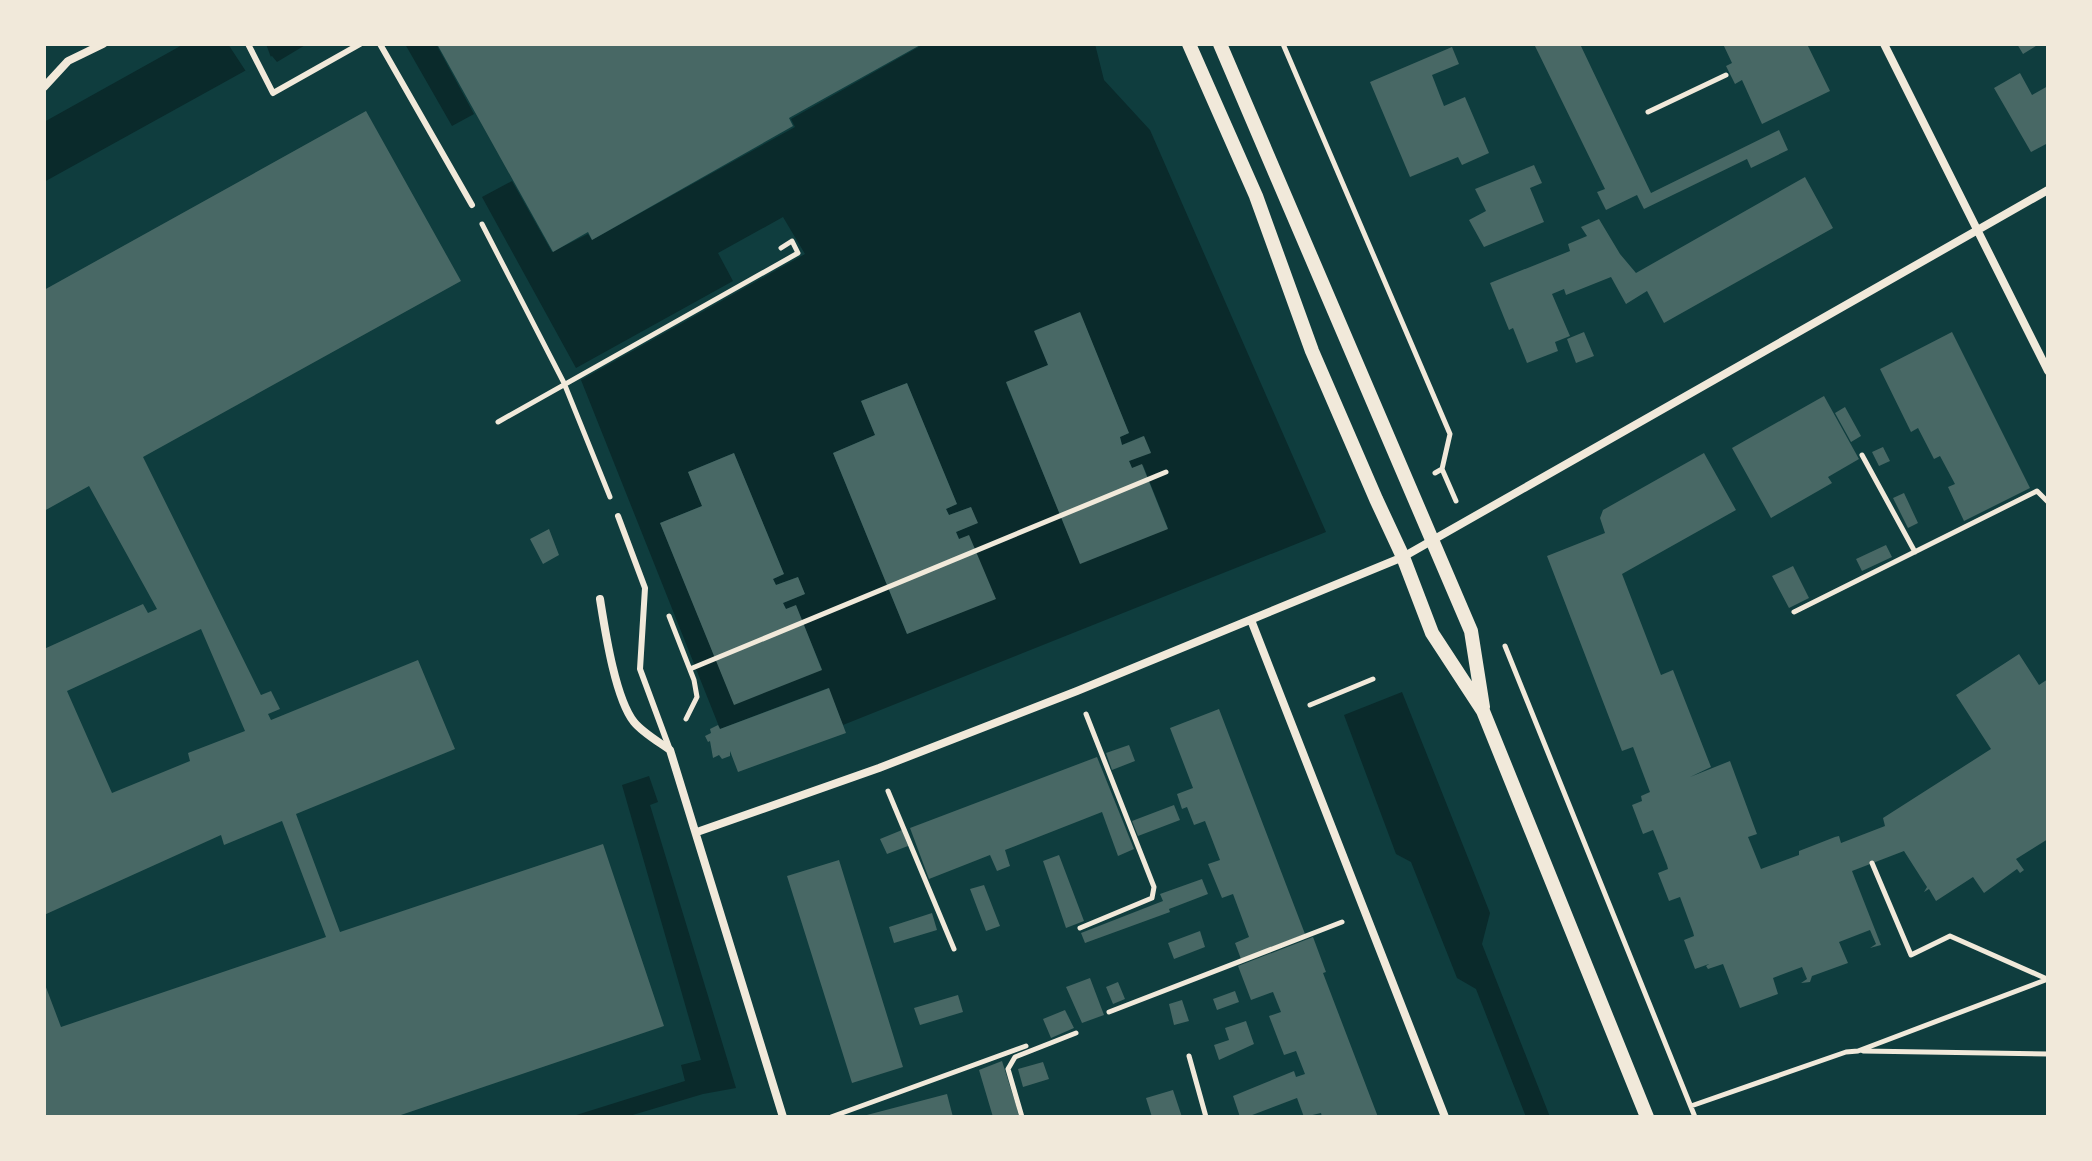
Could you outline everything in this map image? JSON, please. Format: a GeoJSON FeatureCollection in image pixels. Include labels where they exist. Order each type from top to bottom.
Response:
{"type":"FeatureCollection","features":[{"type":"Feature","properties":{"kind":"street"},"geometry":{"type":"LineString","coordinates":[[44,87],[68,61],[103,44]]}},
{"type":"Feature","properties":{"kind":"street"},"geometry":{"type":"LineString","coordinates":[[1189,44],[1256,196],[1312,351],[1403,557],[1432,633],[1483,711],[1647,1117]]}},
{"type":"Feature","properties":{"kind":"street"},"geometry":{"type":"LineString","coordinates":[[1220,44],[1471,631],[1483,711]]}},
{"type":"Feature","properties":{"kind":"street"},"geometry":{"type":"LineString","coordinates":[[1884,44],[2048,371]]}},
{"type":"Feature","properties":{"kind":"street"},"geometry":{"type":"LineString","coordinates":[[697,832],[879,768],[1077,691],[1403,557],[2048,190]]}},
{"type":"Feature","properties":{"kind":"street"},"geometry":{"type":"LineString","coordinates":[[600,599],[612,667],[627,707],[634,722],[670,750],[783,1117]]}},
{"type":"Feature","properties":{"kind":"street"},"geometry":{"type":"LineString","coordinates":[[1251,620],[1445,1117]]}},
{"type":"Feature","properties":{"kind":"lane"},"geometry":{"type":"LineString","coordinates":[[248,44],[273,93],[360,44]]}},
{"type":"Feature","properties":{"kind":"lane"},"geometry":{"type":"LineString","coordinates":[[380,44],[472,205]]}},
{"type":"Feature","properties":{"kind":"lane"},"geometry":{"type":"LineString","coordinates":[[618,516],[645,588],[640,669],[670,750]]}},
{"type":"Feature","properties":{"kind":"path"},"geometry":{"type":"LineString","coordinates":[[1283,44],[1450,434],[1442,469],[1465,521]]}},
{"type":"Feature","properties":{"kind":"path"},"geometry":{"type":"LineString","coordinates":[[1648,112],[1726,75]]}},
{"type":"Feature","properties":{"kind":"path"},"geometry":{"type":"LineString","coordinates":[[472,205],[564,383],[618,516]]}},
{"type":"Feature","properties":{"kind":"path"},"geometry":{"type":"LineString","coordinates":[[498,422],[798,253],[792,241],[781,248]]}},
{"type":"Feature","properties":{"kind":"path"},"geometry":{"type":"LineString","coordinates":[[1862,455],[1915,552]]}},
{"type":"Feature","properties":{"kind":"path"},"geometry":{"type":"LineString","coordinates":[[1409,484],[1442,469]]}},
{"type":"Feature","properties":{"kind":"path"},"geometry":{"type":"LineString","coordinates":[[690,669],[1166,472]]}},
{"type":"Feature","properties":{"kind":"path"},"geometry":{"type":"LineString","coordinates":[[1794,612],[2037,491],[2048,502]]}},
{"type":"Feature","properties":{"kind":"path"},"geometry":{"type":"LineString","coordinates":[[1502,638],[1695,1117]]}},
{"type":"Feature","properties":{"kind":"path"},"geometry":{"type":"LineString","coordinates":[[1287,715],[1373,679]]}},
{"type":"Feature","properties":{"kind":"path"},"geometry":{"type":"LineString","coordinates":[[694,680],[697,697]]}},
{"type":"Feature","properties":{"kind":"path"},"geometry":{"type":"LineString","coordinates":[[1077,691],[1154,887],[1152,898],[1080,928]]}},
{"type":"Feature","properties":{"kind":"path"},"geometry":{"type":"LineString","coordinates":[[879,768],[954,949]]}},
{"type":"Feature","properties":{"kind":"path"},"geometry":{"type":"LineString","coordinates":[[1872,863],[1911,955],[1950,936],[2048,979]]}},
{"type":"Feature","properties":{"kind":"path"},"geometry":{"type":"LineString","coordinates":[[1109,1012],[1365,913]]}},
{"type":"Feature","properties":{"kind":"path"},"geometry":{"type":"LineString","coordinates":[[1858,1051],[2048,979]]}},
{"type":"Feature","properties":{"kind":"path"},"geometry":{"type":"LineString","coordinates":[[1022,1117],[1008,1069],[1015,1057],[1076,1033]]}},
{"type":"Feature","properties":{"kind":"path"},"geometry":{"type":"LineString","coordinates":[[831,1117],[1026,1046]]}},
{"type":"Feature","properties":{"kind":"path"},"geometry":{"type":"LineString","coordinates":[[1691,1106],[1846,1052],[2048,1054]]}},
{"type":"Feature","properties":{"kind":"path"},"geometry":{"type":"LineString","coordinates":[[1189,1056],[1206,1117]]}},
{"type":"Feature","properties":{"kind":"water"},"geometry":{"type":"Polygon","coordinates":[[[184,44],[307,44],[277,62],[272,56],[44,182],[44,122],[184,44]]]}},
{"type":"Feature","properties":{"kind":"water"},"geometry":{"type":"Polygon","coordinates":[[[405,44],[436,44],[474,114],[452,126],[405,44]]]}},
{"type":"Feature","properties":{"kind":"water"},"geometry":{"type":"Polygon","coordinates":[[[924,44],[1095,44],[1104,80],[1150,130],[1326,532],[843,725],[828,688],[720,729],[581,380],[805,254],[783,217],[718,253],[733,281],[576,368],[482,197],[512,181],[552,252],[588,234],[592,240],[795,127],[791,119],[924,44]],[[1080,313],[1035,330],[1048,365],[1006,383],[1080,563],[1168,528],[1143,465],[1132,468],[1129,461],[1151,452],[1143,436],[1122,445],[1120,437],[1129,433],[1080,313]],[[907,383],[861,401],[875,435],[833,453],[907,634],[995,598],[969,536],[959,539],[956,532],[977,523],[971,507],[949,515],[946,509],[957,504],[907,383]],[[734,453],[688,472],[702,506],[660,523],[734,704],[822,669],[796,606],[786,609],[783,603],[805,594],[798,577],[776,585],[773,579],[784,574],[734,453]]]}},
{"type":"Feature","properties":{"kind":"water"},"geometry":{"type":"Polygon","coordinates":[[[1402,692],[1490,913],[1482,944],[1550,1117],[1526,1117],[1476,989],[1457,978],[1411,862],[1396,854],[1344,715],[1402,692]]]}},
{"type":"Feature","properties":{"kind":"water"},"geometry":{"type":"Polygon","coordinates":[[[649,776],[658,802],[650,805],[736,1088],[703,1094],[626,1117],[570,1117],[685,1081],[681,1065],[701,1060],[622,785],[649,776]]]}},
{"type":"Feature","properties":{"kind":"pier"},"geometry":{"type":"Polygon","coordinates":[[[228,44],[266,44],[272,60],[247,73],[228,44]]]}},
{"type":"Feature","properties":{"kind":"building"},"geometry":{"type":"Polygon","coordinates":[[[437,44],[922,44],[789,118],[793,126],[592,240],[588,232],[553,252],[437,44]]]}},
{"type":"Feature","properties":{"kind":"building"},"geometry":{"type":"Polygon","coordinates":[[[1534,44],[1580,44],[1651,193],[1779,130],[1788,150],[1751,168],[1747,159],[1644,209],[1637,195],[1606,210],[1597,192],[1605,189],[1534,44]]]}},
{"type":"Feature","properties":{"kind":"building"},"geometry":{"type":"Polygon","coordinates":[[[1723,44],[1807,44],[1830,91],[1762,124],[1742,80],[1735,84],[1726,66],[1732,63],[1723,44]]]}},
{"type":"Feature","properties":{"kind":"building"},"geometry":{"type":"Polygon","coordinates":[[[2017,44],[2039,44],[2023,54],[2017,44]]]}},
{"type":"Feature","properties":{"kind":"building"},"geometry":{"type":"Polygon","coordinates":[[[1452,47],[1459,64],[1432,75],[1444,106],[1465,97],[1489,153],[1462,165],[1458,157],[1410,177],[1370,82],[1452,47]]]}},
{"type":"Feature","properties":{"kind":"building"},"geometry":{"type":"Polygon","coordinates":[[[2020,73],[2032,95],[2048,86],[2048,143],[2031,152],[1994,88],[2020,73]]]}},
{"type":"Feature","properties":{"kind":"building"},"geometry":{"type":"Polygon","coordinates":[[[366,111],[461,281],[143,457],[261,695],[271,691],[280,709],[268,714],[271,720],[418,660],[455,749],[296,814],[340,932],[603,844],[664,1026],[395,1117],[44,1117],[44,982],[61,1027],[326,937],[282,821],[224,845],[221,835],[44,915],[44,649],[143,604],[148,613],[157,609],[89,486],[44,511],[44,290],[366,111]],[[201,629],[67,691],[112,793],[190,761],[188,753],[245,731],[201,629]]]}},
{"type":"Feature","properties":{"kind":"building"},"geometry":{"type":"Polygon","coordinates":[[[1534,165],[1542,183],[1530,188],[1544,222],[1484,247],[1469,220],[1486,211],[1475,189],[1534,165]]]}},
{"type":"Feature","properties":{"kind":"building"},"geometry":{"type":"Polygon","coordinates":[[[1805,177],[1833,228],[1664,323],[1647,291],[1626,304],[1611,277],[1566,295],[1564,289],[1552,294],[1570,336],[1555,342],[1558,351],[1527,363],[1513,328],[1509,330],[1490,283],[1570,251],[1568,244],[1587,236],[1581,227],[1599,219],[1620,254],[1636,273],[1805,177]]]}},
{"type":"Feature","properties":{"kind":"building"},"geometry":{"type":"Polygon","coordinates":[[[1080,312],[1129,433],[1120,437],[1122,445],[1144,436],[1151,453],[1129,461],[1132,468],[1142,464],[1168,529],[1080,564],[1006,382],[1048,365],[1034,331],[1080,312]]]}},
{"type":"Feature","properties":{"kind":"building"},"geometry":{"type":"Polygon","coordinates":[[[1584,332],[1594,356],[1576,363],[1567,339],[1584,332]]]}},
{"type":"Feature","properties":{"kind":"building"},"geometry":{"type":"Polygon","coordinates":[[[1952,332],[2030,488],[1964,521],[1948,487],[1955,484],[1940,456],[1934,459],[1918,428],[1911,432],[1880,369],[1952,332]]]}},
{"type":"Feature","properties":{"kind":"building"},"geometry":{"type":"Polygon","coordinates":[[[907,383],[957,504],[946,509],[949,515],[971,507],[978,523],[956,532],[959,539],[969,535],[996,599],[907,634],[833,453],[875,435],[861,401],[907,383]]]}},
{"type":"Feature","properties":{"kind":"building"},"geometry":{"type":"Polygon","coordinates":[[[1824,396],[1859,459],[1828,477],[1832,483],[1771,518],[1732,448],[1824,396]]]}},
{"type":"Feature","properties":{"kind":"building"},"geometry":{"type":"Polygon","coordinates":[[[1845,407],[1861,436],[1851,442],[1835,413],[1845,407]]]}},
{"type":"Feature","properties":{"kind":"building"},"geometry":{"type":"Polygon","coordinates":[[[1883,447],[1890,461],[1879,466],[1872,452],[1883,447]]]}},
{"type":"Feature","properties":{"kind":"building"},"geometry":{"type":"Polygon","coordinates":[[[734,453],[784,574],[773,579],[776,585],[798,577],[805,594],[783,603],[786,609],[796,605],[822,670],[734,705],[660,523],[702,506],[688,472],[734,453]]]}},
{"type":"Feature","properties":{"kind":"building"},"geometry":{"type":"Polygon","coordinates":[[[1704,453],[1736,510],[1622,574],[1661,675],[1673,670],[1711,767],[1690,777],[1730,761],[1757,834],[1748,837],[1761,869],[1835,837],[1839,836],[1841,843],[1885,826],[1883,818],[1991,749],[1956,695],[2019,654],[2039,685],[2048,679],[2048,839],[2016,859],[2024,870],[2020,873],[2017,869],[1984,893],[1973,877],[1936,901],[1929,889],[1924,892],[1927,887],[1904,851],[1852,871],[1881,945],[1870,948],[1876,944],[1870,930],[1839,942],[1848,963],[1812,976],[1810,982],[1801,983],[1807,979],[1802,967],[1773,978],[1778,994],[1740,1008],[1723,964],[1708,969],[1706,966],[1709,964],[1695,969],[1684,940],[1694,936],[1680,897],[1669,901],[1658,873],[1668,869],[1667,865],[1653,830],[1643,834],[1632,805],[1642,801],[1641,796],[1650,792],[1633,747],[1622,751],[1547,556],[1605,533],[1600,518],[1603,510],[1704,453]]]}},
{"type":"Feature","properties":{"kind":"building"},"geometry":{"type":"Polygon","coordinates":[[[1904,493],[1918,523],[1908,528],[1893,498],[1904,493]]]}},
{"type":"Feature","properties":{"kind":"building"},"geometry":{"type":"Polygon","coordinates":[[[549,529],[559,555],[543,564],[530,539],[549,529]]]}},
{"type":"Feature","properties":{"kind":"building"},"geometry":{"type":"Polygon","coordinates":[[[1886,545],[1892,557],[1862,571],[1856,559],[1886,545]]]}},
{"type":"Feature","properties":{"kind":"building"},"geometry":{"type":"Polygon","coordinates":[[[1793,566],[1809,598],[1789,608],[1772,576],[1793,566]]]}},
{"type":"Feature","properties":{"kind":"building"},"geometry":{"type":"Polygon","coordinates":[[[829,688],[846,733],[738,772],[730,751],[730,756],[713,758],[710,741],[705,736],[711,733],[710,729],[718,725],[720,729],[829,688]]]}},
{"type":"Feature","properties":{"kind":"building"},"geometry":{"type":"Polygon","coordinates":[[[1219,709],[1305,934],[1241,959],[1235,943],[1249,937],[1233,894],[1222,898],[1208,864],[1220,860],[1205,821],[1194,825],[1187,807],[1182,809],[1177,794],[1193,788],[1170,728],[1219,709]]]}},
{"type":"Feature","properties":{"kind":"building"},"geometry":{"type":"Polygon","coordinates":[[[1129,745],[1135,761],[1112,770],[1106,753],[1129,745]]]}},
{"type":"Feature","properties":{"kind":"building"},"geometry":{"type":"Polygon","coordinates":[[[1097,757],[1134,849],[1118,856],[1102,812],[1005,850],[1010,866],[997,871],[990,855],[929,879],[910,828],[1097,757]]]}},
{"type":"Feature","properties":{"kind":"building"},"geometry":{"type":"Polygon","coordinates":[[[1174,805],[1180,820],[1138,836],[1132,821],[1174,805]]]}},
{"type":"Feature","properties":{"kind":"building"},"geometry":{"type":"Polygon","coordinates":[[[902,830],[908,846],[887,854],[880,839],[902,830]]]}},
{"type":"Feature","properties":{"kind":"building"},"geometry":{"type":"Polygon","coordinates":[[[1059,855],[1084,921],[1066,928],[1043,861],[1059,855]]]}},
{"type":"Feature","properties":{"kind":"building"},"geometry":{"type":"Polygon","coordinates":[[[839,860],[903,1067],[852,1083],[787,876],[839,860]]]}},
{"type":"Feature","properties":{"kind":"building"},"geometry":{"type":"Polygon","coordinates":[[[1202,879],[1208,894],[1169,909],[1170,912],[1085,943],[1081,933],[1163,901],[1160,894],[1202,879]]]}},
{"type":"Feature","properties":{"kind":"building"},"geometry":{"type":"Polygon","coordinates":[[[984,885],[1000,926],[986,931],[970,889],[984,885]]]}},
{"type":"Feature","properties":{"kind":"building"},"geometry":{"type":"Polygon","coordinates":[[[932,913],[937,930],[894,943],[889,927],[932,913]]]}},
{"type":"Feature","properties":{"kind":"building"},"geometry":{"type":"Polygon","coordinates":[[[1200,931],[1205,947],[1174,959],[1168,943],[1200,931]]]}},
{"type":"Feature","properties":{"kind":"building"},"geometry":{"type":"Polygon","coordinates":[[[1313,937],[1326,972],[1323,973],[1378,1117],[1322,1117],[1321,1113],[1304,1117],[1297,1098],[1240,1117],[1233,1096],[1294,1071],[1296,1077],[1305,1074],[1296,1051],[1284,1055],[1269,1016],[1281,1012],[1273,992],[1251,1000],[1238,966],[1313,937]]]}},
{"type":"Feature","properties":{"kind":"building"},"geometry":{"type":"Polygon","coordinates":[[[1090,978],[1104,1015],[1082,1023],[1066,987],[1090,978]]]}},
{"type":"Feature","properties":{"kind":"building"},"geometry":{"type":"Polygon","coordinates":[[[1118,982],[1125,999],[1113,1004],[1106,987],[1118,982]]]}},
{"type":"Feature","properties":{"kind":"building"},"geometry":{"type":"Polygon","coordinates":[[[1235,991],[1239,1002],[1217,1010],[1213,999],[1235,991]]]}},
{"type":"Feature","properties":{"kind":"building"},"geometry":{"type":"Polygon","coordinates":[[[958,995],[963,1012],[920,1025],[914,1008],[958,995]]]}},
{"type":"Feature","properties":{"kind":"building"},"geometry":{"type":"Polygon","coordinates":[[[1182,1000],[1189,1021],[1174,1025],[1169,1004],[1182,1000]]]}},
{"type":"Feature","properties":{"kind":"building"},"geometry":{"type":"Polygon","coordinates":[[[1065,1010],[1074,1028],[1051,1038],[1043,1019],[1065,1010]]]}},
{"type":"Feature","properties":{"kind":"building"},"geometry":{"type":"Polygon","coordinates":[[[1246,1021],[1254,1044],[1219,1060],[1214,1045],[1229,1040],[1225,1028],[1246,1021]]]}},
{"type":"Feature","properties":{"kind":"building"},"geometry":{"type":"Polygon","coordinates":[[[1002,1061],[1019,1117],[993,1117],[979,1070],[1002,1061]]]}},
{"type":"Feature","properties":{"kind":"building"},"geometry":{"type":"Polygon","coordinates":[[[1043,1062],[1049,1079],[1023,1087],[1018,1069],[1043,1062]]]}},
{"type":"Feature","properties":{"kind":"building"},"geometry":{"type":"Polygon","coordinates":[[[1173,1090],[1182,1117],[1152,1117],[1146,1098],[1173,1090]]]}},
{"type":"Feature","properties":{"kind":"building"},"geometry":{"type":"Polygon","coordinates":[[[947,1094],[953,1117],[863,1116],[947,1094]]]}}]}
